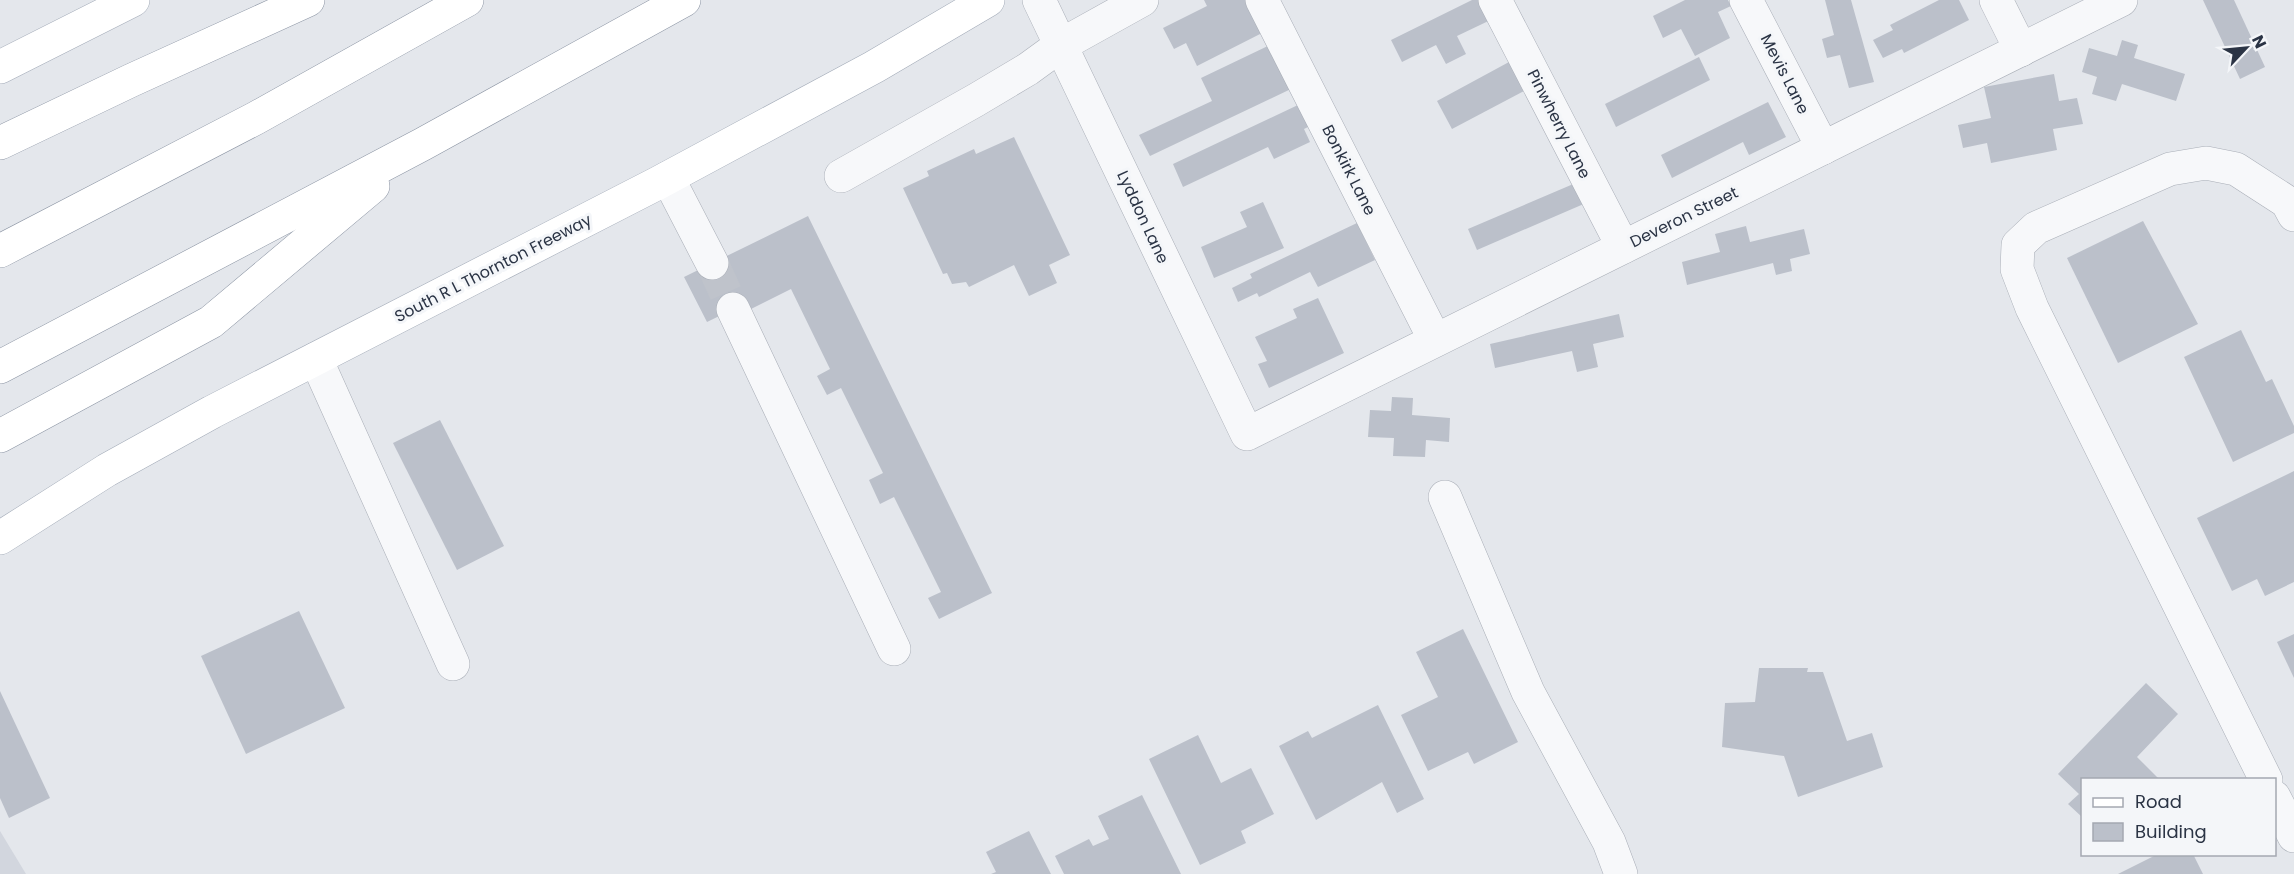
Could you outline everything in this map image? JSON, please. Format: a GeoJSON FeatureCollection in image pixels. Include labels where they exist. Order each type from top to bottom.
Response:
{"type":"FeatureCollection","features":[{"type":"Feature","properties":{"kind":"main road"},"geometry":{"type":"LineString","coordinates":[[0,67],[133,0]]}},
{"type":"Feature","properties":{"kind":"main road"},"geometry":{"type":"LineString","coordinates":[[0,143],[152,70],[308,0]]}},
{"type":"Feature","properties":{"kind":"main road"},"geometry":{"type":"LineString","coordinates":[[0,251],[256,118],[467,0]]}},
{"type":"Feature","properties":{"kind":"main road"},"geometry":{"type":"LineString","coordinates":[[0,367],[423,144],[684,0]]}},
{"type":"Feature","properties":{"kind":"main road","name":"South R L Thornton Freeway"},"geometry":{"type":"LineString","coordinates":[[0,538],[107,470],[212,412],[668,178],[874,67],[988,0]]}},
{"type":"Feature","properties":{"kind":"main road"},"geometry":{"type":"LineString","coordinates":[[0,436],[211,322],[423,144]]}},
{"type":"Feature","properties":{"kind":"street","name":"Lyddon Lane"},"geometry":{"type":"LineString","coordinates":[[1039,0],[1247,434]]}},
{"type":"Feature","properties":{"kind":"street"},"geometry":{"type":"LineString","coordinates":[[842,176],[976,100],[1028,69],[1061,45],[1142,0]]}},
{"type":"Feature","properties":{"kind":"street","name":"Bonkirk Lane"},"geometry":{"type":"LineString","coordinates":[[1262,0],[1435,340]]}},
{"type":"Feature","properties":{"kind":"street","name":"Pinwherry Lane"},"geometry":{"type":"LineString","coordinates":[[1496,0],[1623,248]]}},
{"type":"Feature","properties":{"kind":"street","name":"Mevis Lane"},"geometry":{"type":"LineString","coordinates":[[1746,0],[1823,148]]}},
{"type":"Feature","properties":{"kind":"street"},"geometry":{"type":"LineString","coordinates":[[1996,0],[2021,50]]}},
{"type":"Feature","properties":{"kind":"street","name":"Deveron Street"},"geometry":{"type":"LineString","coordinates":[[1247,434],[2121,0]]}},
{"type":"Feature","properties":{"kind":"street"},"geometry":{"type":"LineString","coordinates":[[2265,778],[2032,308],[2017,269],[2018,246],[2036,228],[2170,169],[2206,163],[2236,169],[2291,208]]}},
{"type":"Feature","properties":{"kind":"street"},"geometry":{"type":"LineString","coordinates":[[668,178],[712,263]]}},
{"type":"Feature","properties":{"kind":"street"},"geometry":{"type":"LineString","coordinates":[[733,309],[894,649]]}},
{"type":"Feature","properties":{"kind":"street"},"geometry":{"type":"LineString","coordinates":[[316,358],[453,664]]}},
{"type":"Feature","properties":{"kind":"street"},"geometry":{"type":"LineString","coordinates":[[1445,498],[1528,692],[1609,842],[1621,874]]}},
{"type":"Feature","properties":{"kind":"street"},"geometry":{"type":"LineString","coordinates":[[2276,801],[2294,836]]}},
{"type":"Feature","properties":{"kind":"shaded area"},"geometry":{"type":"Polygon","coordinates":[[[0,831],[26,874],[0,874],[0,831]]]}},
{"type":"Feature","properties":{"kind":"building"},"geometry":{"type":"Polygon","coordinates":[[[1204,0],[1251,0],[1266,31],[1197,66],[1186,43],[1174,49],[1163,28],[1207,6],[1204,0]]]}},
{"type":"Feature","properties":{"kind":"building"},"geometry":{"type":"Polygon","coordinates":[[[1472,0],[1493,0],[1501,15],[1457,36],[1466,54],[1446,64],[1436,45],[1402,62],[1391,40],[1472,0]]]}},
{"type":"Feature","properties":{"kind":"building"},"geometry":{"type":"Polygon","coordinates":[[[1685,0],[1728,0],[1731,6],[1718,12],[1730,38],[1695,56],[1681,29],[1663,38],[1653,16],[1685,0]]]}},
{"type":"Feature","properties":{"kind":"building"},"geometry":{"type":"Polygon","coordinates":[[[1825,0],[1851,0],[1874,82],[1849,88],[1840,55],[1827,58],[1822,39],[1834,35],[1825,0]]]}},
{"type":"Feature","properties":{"kind":"building"},"geometry":{"type":"Polygon","coordinates":[[[1939,0],[1959,0],[1969,20],[1904,53],[1902,49],[1883,58],[1873,40],[1893,30],[1890,25],[1939,0]]]}},
{"type":"Feature","properties":{"kind":"building"},"geometry":{"type":"Polygon","coordinates":[[[2203,0],[2234,0],[2265,67],[2240,79],[2203,0]]]}},
{"type":"Feature","properties":{"kind":"building"},"geometry":{"type":"Polygon","coordinates":[[[2122,40],[2138,45],[2134,58],[2185,74],[2176,101],[2122,84],[2116,101],[2092,94],[2097,77],[2082,72],[2089,48],[2117,56],[2122,40]]]}},
{"type":"Feature","properties":{"kind":"building"},"geometry":{"type":"Polygon","coordinates":[[[1272,44],[1293,88],[1150,156],[1139,135],[1212,101],[1201,78],[1272,44]]]}},
{"type":"Feature","properties":{"kind":"building"},"geometry":{"type":"Polygon","coordinates":[[[1699,57],[1710,80],[1616,127],[1605,104],[1699,57]]]}},
{"type":"Feature","properties":{"kind":"building"},"geometry":{"type":"Polygon","coordinates":[[[1509,62],[1524,91],[1452,129],[1437,101],[1509,62]]]}},
{"type":"Feature","properties":{"kind":"building"},"geometry":{"type":"Polygon","coordinates":[[[2054,74],[2059,101],[2077,98],[2083,124],[2053,129],[2057,150],[1991,163],[1987,143],[1963,148],[1958,125],[1991,118],[1984,87],[2054,74]]]}},
{"type":"Feature","properties":{"kind":"building"},"geometry":{"type":"Polygon","coordinates":[[[1768,102],[1786,137],[1749,155],[1743,142],[1672,178],[1661,155],[1768,102]]]}},
{"type":"Feature","properties":{"kind":"building"},"geometry":{"type":"Polygon","coordinates":[[[1298,105],[1308,127],[1304,129],[1310,142],[1274,159],[1268,147],[1183,187],[1173,164],[1298,105]]]}},
{"type":"Feature","properties":{"kind":"building"},"geometry":{"type":"Polygon","coordinates":[[[1014,137],[1070,255],[1049,265],[1057,283],[1029,296],[1014,265],[969,287],[966,282],[952,284],[947,273],[943,274],[903,188],[929,176],[927,171],[974,149],[976,154],[1014,137]]]}},
{"type":"Feature","properties":{"kind":"building"},"geometry":{"type":"Polygon","coordinates":[[[1578,182],[1586,203],[1477,250],[1468,229],[1578,182]]]}},
{"type":"Feature","properties":{"kind":"building"},"geometry":{"type":"Polygon","coordinates":[[[1263,202],[1284,248],[1214,278],[1201,247],[1247,227],[1240,212],[1263,202]]]}},
{"type":"Feature","properties":{"kind":"building"},"geometry":{"type":"Polygon","coordinates":[[[808,216],[992,593],[939,619],[928,598],[941,592],[894,497],[880,504],[869,480],[883,473],[841,388],[827,395],[817,376],[830,369],[791,289],[751,309],[748,302],[707,322],[684,277],[808,216]]]}},
{"type":"Feature","properties":{"kind":"building"},"geometry":{"type":"Polygon","coordinates":[[[2143,221],[2198,324],[2118,363],[2067,258],[2143,221]]]}},
{"type":"Feature","properties":{"kind":"building"},"geometry":{"type":"Polygon","coordinates":[[[1357,223],[1375,260],[1318,287],[1310,272],[1259,297],[1257,293],[1238,302],[1232,288],[1252,278],[1250,274],[1357,223]]]}},
{"type":"Feature","properties":{"kind":"building"},"geometry":{"type":"Polygon","coordinates":[[[1746,226],[1750,242],[1804,229],[1810,254],[1790,259],[1792,271],[1776,275],[1773,263],[1687,285],[1682,262],[1720,252],[1715,234],[1746,226]]]}},
{"type":"Feature","properties":{"kind":"building"},"geometry":{"type":"Polygon","coordinates":[[[1318,298],[1344,353],[1269,388],[1258,364],[1267,361],[1255,337],[1297,318],[1293,309],[1318,298]]]}},
{"type":"Feature","properties":{"kind":"building"},"geometry":{"type":"Polygon","coordinates":[[[1619,314],[1624,337],[1593,344],[1598,367],[1577,372],[1572,351],[1495,368],[1490,344],[1619,314]]]}},
{"type":"Feature","properties":{"kind":"building"},"geometry":{"type":"Polygon","coordinates":[[[2241,330],[2266,382],[2272,379],[2294,426],[2294,433],[2233,462],[2184,357],[2241,330]]]}},
{"type":"Feature","properties":{"kind":"building"},"geometry":{"type":"Polygon","coordinates":[[[1392,397],[1413,398],[1412,415],[1450,418],[1449,442],[1426,440],[1425,457],[1393,456],[1394,438],[1368,437],[1370,410],[1391,411],[1392,397]]]}},
{"type":"Feature","properties":{"kind":"building"},"geometry":{"type":"Polygon","coordinates":[[[440,420],[504,546],[457,570],[393,443],[440,420]]]}},
{"type":"Feature","properties":{"kind":"building"},"geometry":{"type":"Polygon","coordinates":[[[2294,471],[2294,582],[2265,596],[2257,579],[2232,591],[2197,518],[2294,471]]]}},
{"type":"Feature","properties":{"kind":"building"},"geometry":{"type":"Polygon","coordinates":[[[299,611],[345,708],[246,754],[201,656],[299,611]]]}},
{"type":"Feature","properties":{"kind":"building"},"geometry":{"type":"Polygon","coordinates":[[[1463,629],[1518,742],[1474,764],[1468,752],[1428,771],[1401,715],[1438,697],[1416,652],[1463,629]]]}},
{"type":"Feature","properties":{"kind":"building"},"geometry":{"type":"Polygon","coordinates":[[[2294,634],[2294,678],[2277,642],[2294,634]]]}},
{"type":"Feature","properties":{"kind":"building"},"geometry":{"type":"Polygon","coordinates":[[[1759,668],[1808,668],[1807,672],[1823,672],[1847,741],[1872,733],[1883,767],[1798,797],[1784,756],[1722,747],[1725,703],[1755,702],[1759,668]]]}},
{"type":"Feature","properties":{"kind":"building"},"geometry":{"type":"Polygon","coordinates":[[[2146,683],[2178,714],[2137,757],[2158,778],[2081,778],[2081,816],[2068,804],[2079,794],[2058,774],[2146,683]]]}},
{"type":"Feature","properties":{"kind":"building"},"geometry":{"type":"Polygon","coordinates":[[[0,691],[50,798],[9,818],[0,798],[0,691]]]}},
{"type":"Feature","properties":{"kind":"building"},"geometry":{"type":"Polygon","coordinates":[[[1378,705],[1424,799],[1397,813],[1382,782],[1316,820],[1279,746],[1308,731],[1312,738],[1378,705]]]}},
{"type":"Feature","properties":{"kind":"building"},"geometry":{"type":"Polygon","coordinates":[[[1198,735],[1221,783],[1251,768],[1274,814],[1241,831],[1246,843],[1200,865],[1149,759],[1198,735]]]}},
{"type":"Feature","properties":{"kind":"building"},"geometry":{"type":"Polygon","coordinates":[[[1142,795],[1181,874],[1064,874],[1055,856],[1089,839],[1093,846],[1109,839],[1098,816],[1142,795]]]}},
{"type":"Feature","properties":{"kind":"building"},"geometry":{"type":"Polygon","coordinates":[[[1029,831],[1051,874],[991,874],[996,872],[986,852],[1029,831]]]}},
{"type":"Feature","properties":{"kind":"building"},"geometry":{"type":"Polygon","coordinates":[[[2154,856],[2194,856],[2203,874],[2118,874],[2154,856]]]}},
{"type":"Feature","properties":{"kind":"tunnel"},"geometry":{"type":"LineString","coordinates":[[712,263],[733,309]]}}]}
